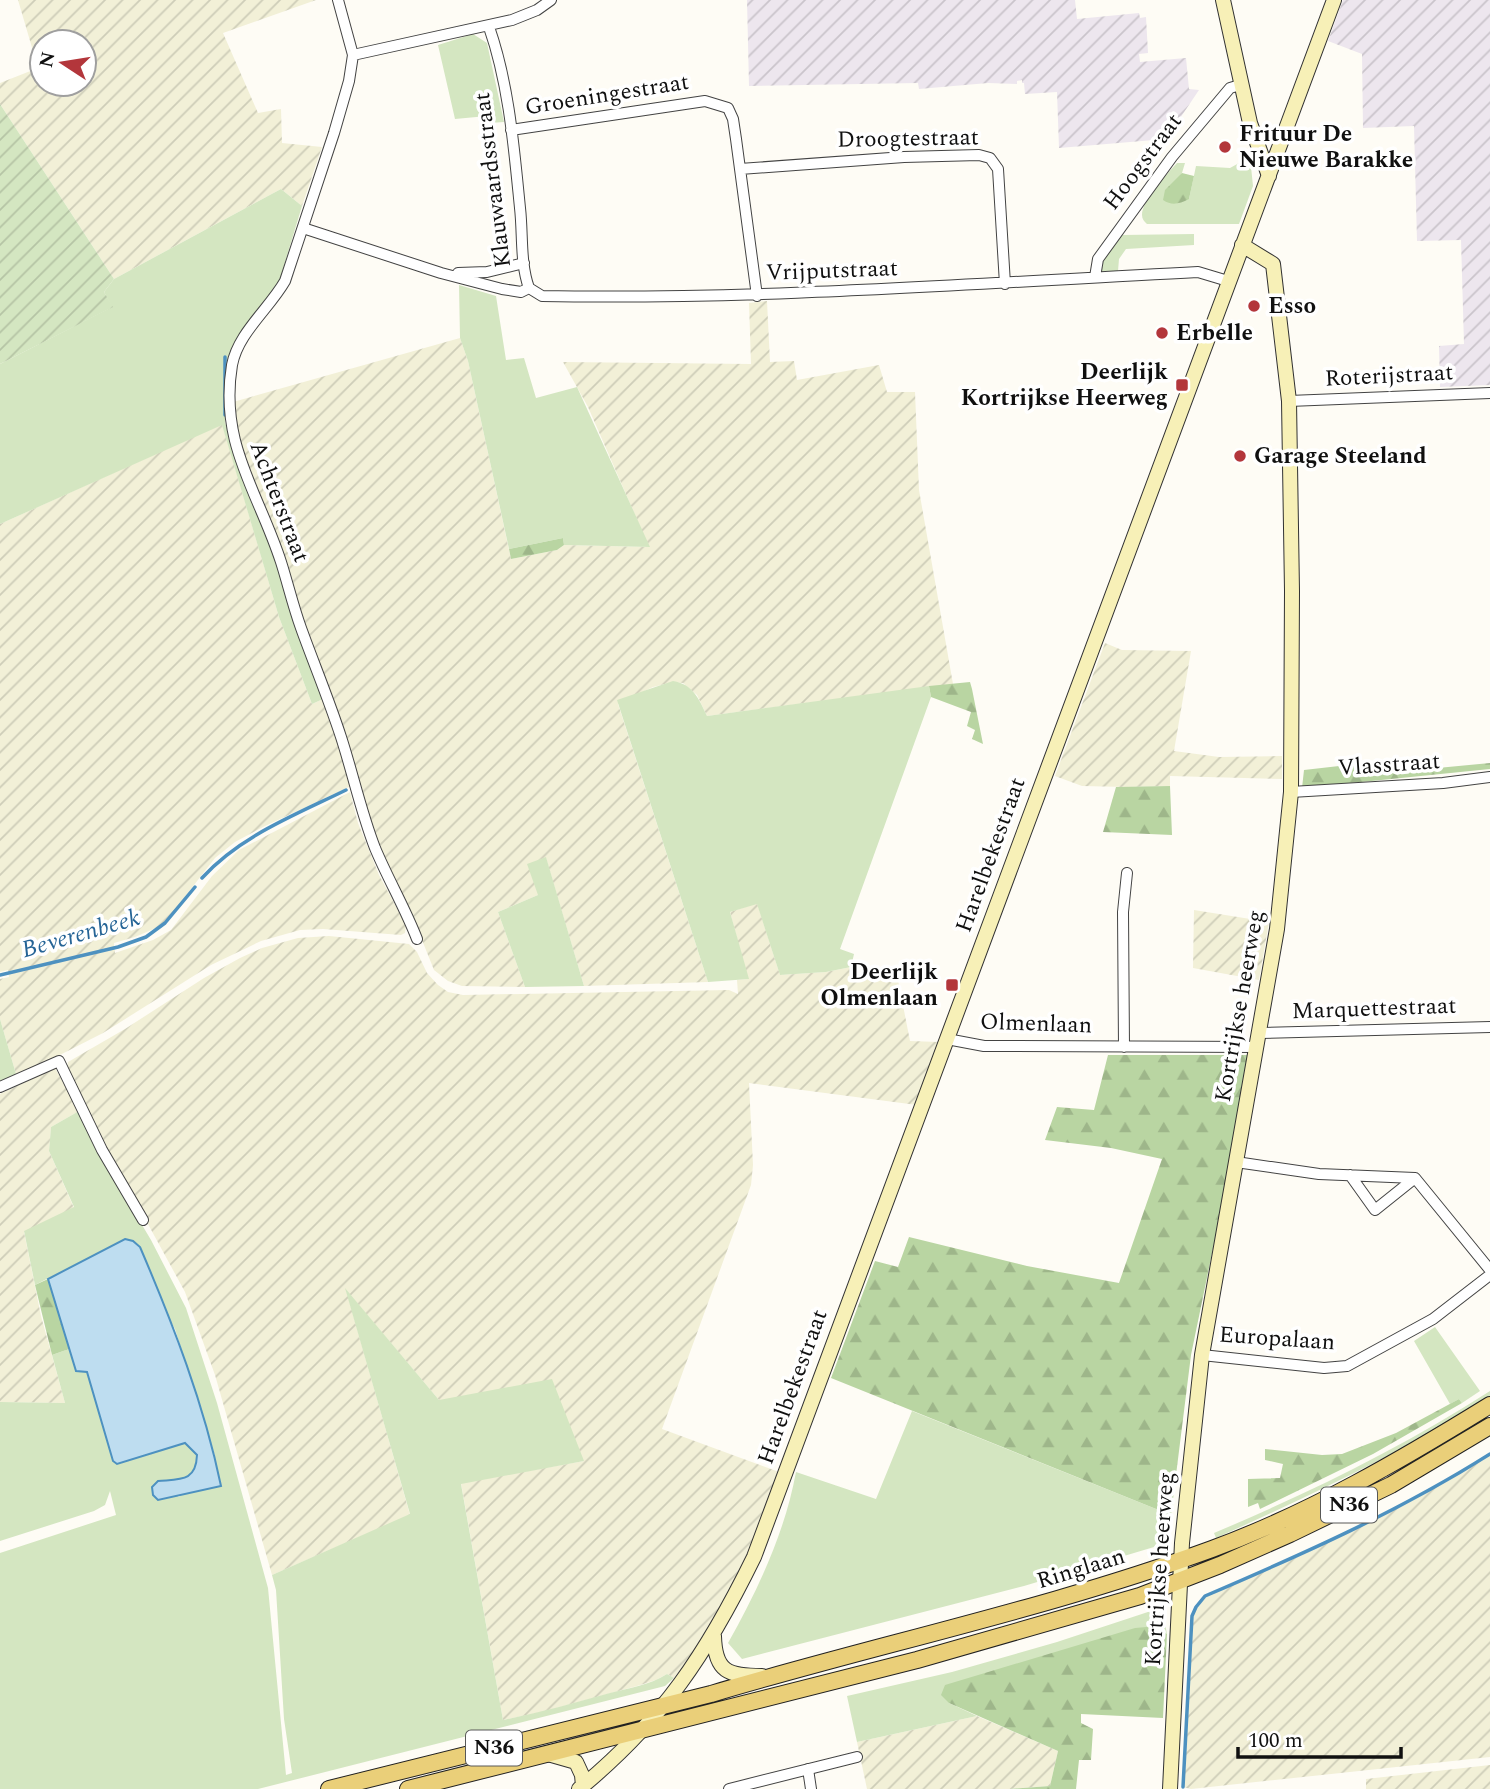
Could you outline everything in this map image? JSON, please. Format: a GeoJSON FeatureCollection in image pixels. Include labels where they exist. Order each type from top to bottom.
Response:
{"type":"FeatureCollection","features":[{"type":"Feature","properties":{"kind":"main road","name":"Ringlaan"},"geometry":{"type":"LineString","coordinates":[[662,1711],[771,1676],[1028,1609],[1181,1560],[1264,1527],[1337,1493],[1430,1442],[1490,1405]]}},
{"type":"Feature","properties":{"kind":"main road","name":"Ringlaan"},"geometry":{"type":"LineString","coordinates":[[662,1711],[956,1650],[1114,1604],[1180,1581],[1279,1539],[1380,1490],[1490,1426]]}},
{"type":"Feature","properties":{"kind":"main road","name":"N36"},"geometry":{"type":"LineString","coordinates":[[408,1789],[645,1729],[662,1711]]}},
{"type":"Feature","properties":{"kind":"main road","name":"N36"},"geometry":{"type":"LineString","coordinates":[[329,1789],[662,1711]]}},
{"type":"Feature","properties":{"kind":"street","name":"Achterstraat"},"geometry":{"type":"LineString","coordinates":[[338,0],[353,55],[349,81],[285,281],[235,353],[229,402],[231,427],[236,454],[273,539],[300,626],[334,716],[371,836],[418,939]]}},
{"type":"Feature","properties":{"kind":"street"},"geometry":{"type":"LineString","coordinates":[[353,55],[489,27],[537,10],[551,0]]}},
{"type":"Feature","properties":{"kind":"street"},"geometry":{"type":"LineString","coordinates":[[1223,0],[1240,85],[1269,176]]}},
{"type":"Feature","properties":{"kind":"street","name":"Harelbekestraat"},"geometry":{"type":"LineString","coordinates":[[662,1711],[714,1636],[754,1557],[1334,0]]}},
{"type":"Feature","properties":{"kind":"street","name":"Klauwaardsstraat"},"geometry":{"type":"LineString","coordinates":[[489,27],[495,43],[511,130],[524,263],[529,288]]}},
{"type":"Feature","properties":{"kind":"street","name":"Hoogstraat"},"geometry":{"type":"LineString","coordinates":[[1095,277],[1098,259],[1172,158],[1230,88],[1240,85]]}},
{"type":"Feature","properties":{"kind":"street","name":"Groeningestraat"},"geometry":{"type":"LineString","coordinates":[[511,130],[705,101],[728,108],[733,119],[757,296]]}},
{"type":"Feature","properties":{"kind":"street","name":"Droogtestraat"},"geometry":{"type":"LineString","coordinates":[[740,169],[904,157],[979,155],[990,158],[998,169],[1006,284]]}},
{"type":"Feature","properties":{"kind":"street","name":"Vrijputstraat"},"geometry":{"type":"LineString","coordinates":[[303,228],[441,272],[502,289],[522,292],[529,288],[542,296],[757,296],[1198,272],[1228,281]]}},
{"type":"Feature","properties":{"kind":"street","name":"Kortrijkse heerweg"},"geometry":{"type":"LineString","coordinates":[[1170,1789],[1181,1560],[1202,1354],[1277,929],[1292,792],[1289,401],[1273,264],[1242,245]]}},
{"type":"Feature","properties":{"kind":"street","name":"Vrijputstraat"},"geometry":{"type":"LineString","coordinates":[[441,272],[487,272],[524,263]]}},
{"type":"Feature","properties":{"kind":"street","name":"Roterijstraat"},"geometry":{"type":"LineString","coordinates":[[1289,401],[1490,393]]}},
{"type":"Feature","properties":{"kind":"street","name":"Vlasstraat"},"geometry":{"type":"LineString","coordinates":[[1292,792],[1443,783],[1490,777]]}},
{"type":"Feature","properties":{"kind":"street","name":"Olmenlaan"},"geometry":{"type":"LineString","coordinates":[[1124,1047],[1123,912],[1127,873]]}},
{"type":"Feature","properties":{"kind":"street","name":"Marquettestraat"},"geometry":{"type":"LineString","coordinates":[[1258,1040],[1490,1027]]}},
{"type":"Feature","properties":{"kind":"street","name":"Olmenlaan"},"geometry":{"type":"LineString","coordinates":[[947,1039],[984,1046],[1124,1047],[1258,1040]]}},
{"type":"Feature","properties":{"kind":"street"},"geometry":{"type":"LineString","coordinates":[[0,1087],[59,1061],[102,1150],[143,1220]]}},
{"type":"Feature","properties":{"kind":"street"},"geometry":{"type":"LineString","coordinates":[[1236,1161],[1319,1174],[1415,1178],[1490,1272]]}},
{"type":"Feature","properties":{"kind":"street"},"geometry":{"type":"LineString","coordinates":[[1350,1175],[1375,1210],[1415,1178]]}},
{"type":"Feature","properties":{"kind":"street","name":"Europalaan"},"geometry":{"type":"LineString","coordinates":[[1202,1354],[1324,1368],[1347,1366],[1433,1319],[1490,1272]]}},
{"type":"Feature","properties":{"kind":"street"},"geometry":{"type":"LineString","coordinates":[[714,1636],[716,1658],[724,1669],[744,1676],[771,1676]]}},
{"type":"Feature","properties":{"kind":"street"},"geometry":{"type":"LineString","coordinates":[[581,1788],[645,1729]]}},
{"type":"Feature","properties":{"kind":"street"},"geometry":{"type":"LineString","coordinates":[[547,1754],[576,1762],[582,1774],[581,1788]]}},
{"type":"Feature","properties":{"kind":"street"},"geometry":{"type":"LineString","coordinates":[[729,1789],[857,1757]]}},
{"type":"Feature","properties":{"kind":"street"},"geometry":{"type":"LineString","coordinates":[[808,1769],[811,1789]]}},
{"type":"Feature","properties":{"kind":"shaded area"},"geometry":{"type":"Polygon","coordinates":[[[18,0],[316,0],[223,33],[258,113],[281,109],[282,143],[322,147],[302,206],[281,189],[114,279],[0,104],[0,83],[28,72],[28,98],[98,98],[98,28],[28,28],[28,34],[18,0]]]}},
{"type":"Feature","properties":{"kind":"shaded area"},"geometry":{"type":"Polygon","coordinates":[[[747,0],[1075,0],[1077,19],[1139,13],[1140,18],[1146,17],[1148,53],[1139,54],[1140,62],[1186,58],[1189,89],[1199,90],[1166,139],[1059,148],[1057,92],[1025,94],[1022,80],[1017,81],[1017,84],[988,83],[919,89],[918,83],[749,86],[747,0]]]}},
{"type":"Feature","properties":{"kind":"shaded area"},"geometry":{"type":"Polygon","coordinates":[[[1343,0],[1490,0],[1490,385],[1440,387],[1439,346],[1464,344],[1461,240],[1417,241],[1414,126],[1363,128],[1362,54],[1328,41],[1343,0]]]}},
{"type":"Feature","properties":{"kind":"shaded area"},"geometry":{"type":"Polygon","coordinates":[[[767,301],[770,362],[794,361],[797,380],[879,365],[887,392],[915,392],[919,490],[953,684],[707,716],[697,695],[683,683],[673,682],[653,687],[618,704],[708,982],[584,986],[546,858],[538,895],[498,912],[525,987],[462,986],[448,981],[434,970],[412,915],[373,835],[242,456],[233,402],[460,338],[468,361],[511,559],[557,550],[564,545],[649,547],[588,407],[563,362],[751,364],[749,303],[767,301]]]}},
{"type":"Feature","properties":{"kind":"shaded area"},"geometry":{"type":"Polygon","coordinates":[[[222,424],[279,617],[312,704],[323,699],[351,786],[235,842],[215,858],[163,925],[114,943],[115,953],[153,940],[171,930],[212,876],[239,850],[350,792],[358,823],[379,875],[406,925],[405,933],[401,935],[323,929],[300,930],[261,941],[211,965],[103,1033],[16,1074],[0,1019],[0,979],[9,977],[8,970],[0,972],[0,524],[222,424]]]}},
{"type":"Feature","properties":{"kind":"shaded area"},"geometry":{"type":"Polygon","coordinates":[[[1105,643],[1122,650],[1191,651],[1174,751],[1219,757],[1282,756],[1282,779],[1170,776],[1170,786],[1126,787],[1082,786],[1055,776],[1105,643]]]}},
{"type":"Feature","properties":{"kind":"shaded area"},"geometry":{"type":"Polygon","coordinates":[[[757,903],[780,975],[826,972],[851,967],[898,980],[910,1041],[939,1042],[917,1105],[749,1083],[753,1165],[751,1185],[662,1429],[779,1472],[746,1559],[699,1645],[674,1678],[667,1674],[637,1686],[503,1720],[461,1483],[584,1461],[439,1400],[346,1290],[410,1515],[272,1575],[215,1375],[185,1292],[100,1136],[67,1068],[68,1062],[240,958],[262,948],[298,938],[329,936],[409,944],[438,985],[448,992],[463,995],[729,990],[738,994],[737,980],[748,979],[730,912],[757,903]]]}},
{"type":"Feature","properties":{"kind":"shaded area"},"geometry":{"type":"Polygon","coordinates":[[[1194,910],[1269,922],[1259,980],[1193,968],[1194,910]]]}},
{"type":"Feature","properties":{"kind":"shaded area"},"geometry":{"type":"Polygon","coordinates":[[[55,1068],[79,1111],[51,1127],[49,1151],[74,1208],[24,1232],[41,1316],[65,1403],[0,1402],[0,1094],[55,1068]]]}},
{"type":"Feature","properties":{"kind":"shaded area"},"geometry":{"type":"Polygon","coordinates":[[[1490,1454],[1490,1757],[1191,1789],[1183,1787],[1192,1616],[1205,1596],[1300,1556],[1402,1506],[1490,1454]]]}},
{"type":"Feature","properties":{"kind":"shaded area"},"geometry":{"type":"Polygon","coordinates":[[[977,1716],[1058,1751],[1050,1786],[1009,1789],[867,1789],[857,1742],[977,1716]]]}},
{"type":"Feature","properties":{"kind":"shaded area"},"geometry":{"type":"Polygon","coordinates":[[[1490,1765],[1490,1789],[1366,1789],[1366,1779],[1490,1765]]]}},
{"type":"Feature","properties":{"kind":"green space"},"geometry":{"type":"Polygon","coordinates":[[[473,34],[487,43],[504,122],[489,123],[487,116],[455,119],[438,45],[473,34]]]}},
{"type":"Feature","properties":{"kind":"green space"},"geometry":{"type":"Polygon","coordinates":[[[0,104],[114,279],[104,292],[113,307],[0,364],[0,104]]]}},
{"type":"Feature","properties":{"kind":"green space"},"geometry":{"type":"Polygon","coordinates":[[[1250,157],[1253,186],[1239,224],[1147,224],[1143,220],[1146,202],[1177,163],[1185,163],[1177,180],[1189,199],[1196,166],[1230,168],[1250,157]]]}},
{"type":"Feature","properties":{"kind":"green space"},"geometry":{"type":"Polygon","coordinates":[[[1182,173],[1194,176],[1189,199],[1176,204],[1163,200],[1165,190],[1182,173]]]}},
{"type":"Feature","properties":{"kind":"green space"},"geometry":{"type":"Polygon","coordinates":[[[281,189],[302,206],[280,279],[256,314],[227,368],[225,422],[235,456],[271,545],[323,699],[312,704],[279,617],[222,425],[0,524],[0,364],[112,307],[104,292],[114,279],[281,189]]]}},
{"type":"Feature","properties":{"kind":"green space"},"geometry":{"type":"Polygon","coordinates":[[[1194,234],[1194,245],[1126,249],[1119,259],[1118,271],[1102,272],[1100,262],[1122,235],[1194,234]]]}},
{"type":"Feature","properties":{"kind":"green space"},"geometry":{"type":"Polygon","coordinates":[[[459,285],[496,296],[506,360],[524,358],[536,398],[577,387],[650,547],[564,545],[563,538],[509,549],[468,361],[460,338],[459,285]]]}},
{"type":"Feature","properties":{"kind":"green space"},"geometry":{"type":"Polygon","coordinates":[[[563,538],[564,545],[557,550],[511,559],[509,549],[563,538]]]}},
{"type":"Feature","properties":{"kind":"green space"},"geometry":{"type":"Polygon","coordinates":[[[673,681],[690,689],[707,716],[929,686],[931,697],[840,949],[854,954],[851,967],[826,972],[780,975],[757,904],[730,912],[749,979],[708,982],[617,700],[673,681]]]}},
{"type":"Feature","properties":{"kind":"green space"},"geometry":{"type":"Polygon","coordinates":[[[970,682],[983,744],[972,739],[975,730],[967,726],[971,712],[931,697],[929,686],[970,682]]]}},
{"type":"Feature","properties":{"kind":"green space"},"geometry":{"type":"Polygon","coordinates":[[[1383,761],[1385,773],[1490,763],[1490,769],[1302,788],[1304,770],[1383,761]]]}},
{"type":"Feature","properties":{"kind":"green space"},"geometry":{"type":"Polygon","coordinates":[[[1170,786],[1172,835],[1103,832],[1116,787],[1170,786]]]}},
{"type":"Feature","properties":{"kind":"green space"},"geometry":{"type":"Polygon","coordinates":[[[546,857],[584,986],[525,987],[498,912],[538,895],[527,864],[546,857]]]}},
{"type":"Feature","properties":{"kind":"green space"},"geometry":{"type":"Polygon","coordinates":[[[0,1019],[16,1074],[0,1081],[0,1019]]]}},
{"type":"Feature","properties":{"kind":"green space"},"geometry":{"type":"Polygon","coordinates":[[[1108,1055],[1248,1055],[1223,1200],[1191,1355],[1171,1515],[831,1378],[875,1261],[898,1267],[909,1237],[1027,1266],[1119,1283],[1162,1159],[1111,1148],[1045,1140],[1057,1107],[1094,1110],[1108,1055]]]}},
{"type":"Feature","properties":{"kind":"green space"},"geometry":{"type":"Polygon","coordinates":[[[79,1111],[186,1308],[217,1403],[268,1588],[286,1775],[292,1773],[284,1719],[276,1590],[272,1575],[410,1514],[345,1288],[439,1400],[552,1379],[584,1461],[461,1484],[503,1720],[639,1686],[667,1674],[674,1678],[665,1686],[258,1789],[0,1789],[0,1553],[116,1515],[110,1491],[105,1505],[94,1511],[0,1541],[0,1402],[65,1403],[52,1355],[69,1349],[76,1370],[87,1371],[113,1461],[117,1464],[185,1443],[197,1455],[194,1470],[185,1477],[158,1481],[179,1497],[215,1456],[175,1329],[125,1239],[35,1285],[24,1231],[74,1207],[49,1151],[51,1127],[79,1111]]]}},
{"type":"Feature","properties":{"kind":"green space"},"geometry":{"type":"Polygon","coordinates":[[[48,1279],[69,1349],[52,1355],[35,1285],[48,1279]]]}},
{"type":"Feature","properties":{"kind":"green space"},"geometry":{"type":"Polygon","coordinates":[[[1435,1327],[1480,1391],[1462,1403],[1459,1399],[1450,1404],[1414,1341],[1435,1327]]]}},
{"type":"Feature","properties":{"kind":"green space"},"geometry":{"type":"Polygon","coordinates":[[[1490,1391],[1490,1396],[1390,1454],[1216,1538],[1214,1533],[1355,1468],[1490,1391]]]}},
{"type":"Feature","properties":{"kind":"green space"},"geometry":{"type":"Polygon","coordinates":[[[1459,1399],[1462,1403],[1373,1454],[1260,1509],[1258,1503],[1248,1507],[1248,1479],[1280,1478],[1283,1464],[1265,1460],[1265,1449],[1322,1455],[1342,1454],[1396,1433],[1459,1399]]]}},
{"type":"Feature","properties":{"kind":"green space"},"geometry":{"type":"Polygon","coordinates":[[[912,1411],[1171,1515],[1166,1530],[1154,1547],[1024,1586],[742,1659],[728,1643],[750,1602],[778,1538],[796,1472],[876,1499],[912,1411]]]}},
{"type":"Feature","properties":{"kind":"green space"},"geometry":{"type":"Polygon","coordinates":[[[1157,1609],[1163,1613],[1167,1634],[1163,1628],[949,1703],[977,1716],[857,1742],[847,1696],[952,1672],[1057,1642],[1157,1609]]]}},
{"type":"Feature","properties":{"kind":"green space"},"geometry":{"type":"Polygon","coordinates":[[[1158,1626],[1167,1634],[1163,1718],[1081,1714],[1081,1723],[1093,1729],[1091,1760],[1079,1760],[1076,1789],[1009,1789],[1050,1786],[1058,1751],[949,1703],[941,1695],[945,1685],[1135,1628],[1158,1626]]]}},
{"type":"Feature","properties":{"kind":"water"},"geometry":{"type":"Polygon","coordinates":[[[125,1239],[140,1247],[164,1305],[197,1395],[221,1486],[158,1500],[153,1495],[152,1487],[158,1481],[190,1475],[194,1470],[197,1455],[185,1443],[117,1464],[113,1461],[87,1372],[76,1371],[48,1279],[125,1239]]]}},
{"type":"Feature","properties":{"kind":"waterway","name":"Beverenbeek"},"geometry":{"type":"LineString","coordinates":[[225,357],[225,415]]}},
{"type":"Feature","properties":{"kind":"waterway","name":"Beverenbeek"},"geometry":{"type":"LineString","coordinates":[[202,878],[217,863],[251,838],[346,790]]}},
{"type":"Feature","properties":{"kind":"waterway","name":"Beverenbeek"},"geometry":{"type":"LineString","coordinates":[[0,975],[118,947],[146,937],[165,923],[195,887]]}},
{"type":"Feature","properties":{"kind":"waterway"},"geometry":{"type":"LineString","coordinates":[[1183,1787],[1192,1616],[1205,1596],[1315,1548],[1386,1513],[1490,1454]]}},
{"type":"Feature","properties":{"kind":"place","name":"Frituur De Nieuwe Barakke"},"geometry":{"type":"Point","coordinates":[1225,147]}},
{"type":"Feature","properties":{"kind":"place","name":"Esso"},"geometry":{"type":"Point","coordinates":[1254,306]}},
{"type":"Feature","properties":{"kind":"place","name":"Erbelle"},"geometry":{"type":"Point","coordinates":[1162,333]}},
{"type":"Feature","properties":{"kind":"place","name":"Deerlijk Kortrijkse Heerweg"},"geometry":{"type":"Point","coordinates":[1182,385]}},
{"type":"Feature","properties":{"kind":"place","name":"Garage Steeland"},"geometry":{"type":"Point","coordinates":[1240,456]}},
{"type":"Feature","properties":{"kind":"place","name":"Deerlijk Olmenlaan"},"geometry":{"type":"Point","coordinates":[952,985]}}]}
